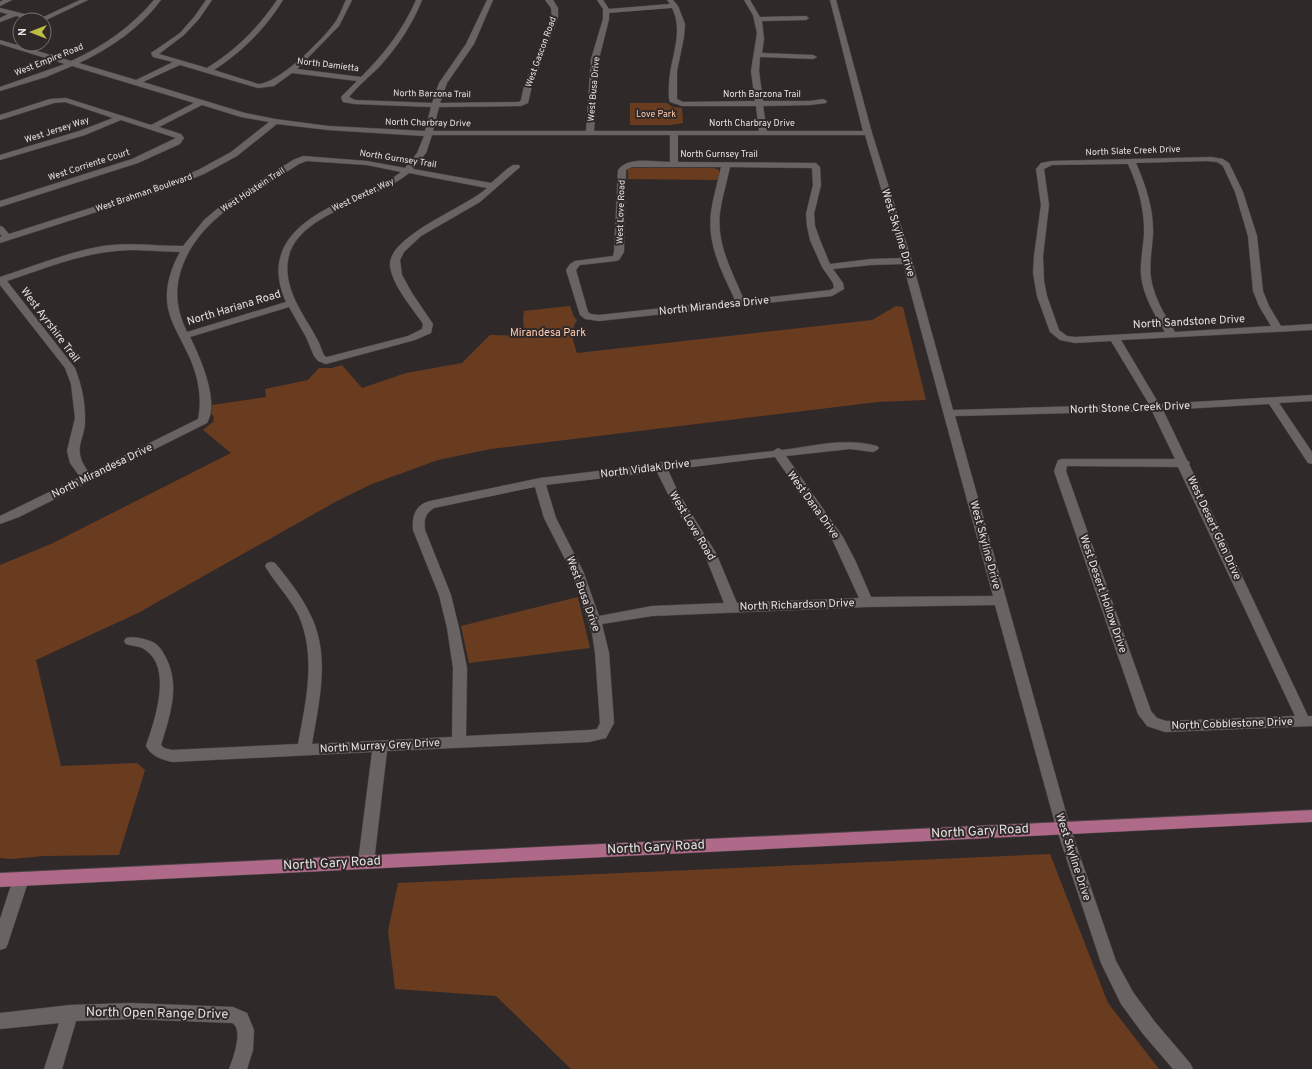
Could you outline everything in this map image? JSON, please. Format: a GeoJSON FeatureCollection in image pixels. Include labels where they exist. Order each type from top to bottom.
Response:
{"type":"FeatureCollection","features":[{"type":"Feature","properties":{"kind":"main road","name":"North Gary Road"},"geometry":{"type":"LineString","coordinates":[[0,880],[1312,816]]}},
{"type":"Feature","properties":{"kind":"street"},"geometry":{"type":"LineString","coordinates":[[0,4],[9,0]]}},
{"type":"Feature","properties":{"kind":"street"},"geometry":{"type":"LineString","coordinates":[[52,15],[85,0]]}},
{"type":"Feature","properties":{"kind":"street","name":"West Empire Road"},"geometry":{"type":"LineString","coordinates":[[0,90],[43,76],[96,52],[119,38],[134,26],[158,0]]}},
{"type":"Feature","properties":{"kind":"street"},"geometry":{"type":"LineString","coordinates":[[209,0],[197,18],[182,34],[155,53],[156,55],[258,86],[272,84],[328,36],[342,16],[349,0]]}},
{"type":"Feature","properties":{"kind":"street"},"geometry":{"type":"LineString","coordinates":[[208,71],[253,37],[268,19],[280,0]]}},
{"type":"Feature","properties":{"kind":"street"},"geometry":{"type":"LineString","coordinates":[[362,79],[401,37],[414,15],[419,0]]}},
{"type":"Feature","properties":{"kind":"street","name":"West Dexter Way"},"geometry":{"type":"LineString","coordinates":[[490,0],[471,44],[464,56],[446,77],[435,105],[422,153],[408,170],[390,183],[326,212],[299,233],[290,244],[284,256],[282,269],[283,282],[292,303],[316,347],[319,357],[326,361],[411,338],[427,331],[428,324],[396,272],[395,261],[398,251],[408,241],[422,231],[478,200],[492,186]]}},
{"type":"Feature","properties":{"kind":"street","name":"West Gascon Road"},"geometry":{"type":"LineString","coordinates":[[521,104],[525,101],[528,86],[555,18],[555,6],[548,0]]}},
{"type":"Feature","properties":{"kind":"street"},"geometry":{"type":"LineString","coordinates":[[600,0],[606,11],[672,3]]}},
{"type":"Feature","properties":{"kind":"street"},"geometry":{"type":"LineString","coordinates":[[747,0],[758,19],[761,37],[758,55],[755,61],[755,71],[763,133]]}},
{"type":"Feature","properties":{"kind":"street","name":"West Skyline Drive"},"geometry":{"type":"LineString","coordinates":[[833,0],[868,133],[907,261],[1063,827],[1109,963],[1127,998],[1149,1028],[1184,1069]]}},
{"type":"Feature","properties":{"kind":"street","name":"North Barzona Trail"},"geometry":{"type":"LineString","coordinates":[[672,3],[682,20],[682,35],[674,63],[673,100],[676,102],[682,104],[810,104],[823,101]]}},
{"type":"Feature","properties":{"kind":"street"},"geometry":{"type":"LineString","coordinates":[[0,10],[12,13]]}},
{"type":"Feature","properties":{"kind":"street","name":"West Busa Drive"},"geometry":{"type":"LineString","coordinates":[[590,133],[595,59],[606,19],[606,11]]}},
{"type":"Feature","properties":{"kind":"street"},"geometry":{"type":"LineString","coordinates":[[0,20],[12,15]]}},
{"type":"Feature","properties":{"kind":"street"},"geometry":{"type":"LineString","coordinates":[[758,19],[806,18]]}},
{"type":"Feature","properties":{"kind":"street","name":"North Charbray Drive"},"geometry":{"type":"LineString","coordinates":[[0,42],[244,115],[275,121],[347,130],[428,133],[868,133]]}},
{"type":"Feature","properties":{"kind":"street"},"geometry":{"type":"LineString","coordinates":[[758,55],[813,57]]}},
{"type":"Feature","properties":{"kind":"street"},"geometry":{"type":"LineString","coordinates":[[136,83],[179,62]]}},
{"type":"Feature","properties":{"kind":"street","name":"North Damietta"},"geometry":{"type":"LineString","coordinates":[[290,70],[362,79]]}},
{"type":"Feature","properties":{"kind":"street","name":"North Barzona Trail"},"geometry":{"type":"LineString","coordinates":[[362,79],[345,97],[346,100],[355,102],[435,105],[521,104]]}},
{"type":"Feature","properties":{"kind":"street"},"geometry":{"type":"LineString","coordinates":[[0,118],[60,100],[66,100],[151,128],[201,102]]}},
{"type":"Feature","properties":{"kind":"street","name":"West Jersey Way"},"geometry":{"type":"LineString","coordinates":[[0,158],[82,133],[119,118]]}},
{"type":"Feature","properties":{"kind":"street","name":"West Brahman Boulevard"},"geometry":{"type":"LineString","coordinates":[[4,239],[156,190],[201,172],[234,154],[275,121]]}},
{"type":"Feature","properties":{"kind":"street","name":"West Corriente Court"},"geometry":{"type":"LineString","coordinates":[[0,204],[136,161],[178,142],[180,138],[178,136],[151,128]]}},
{"type":"Feature","properties":{"kind":"street"},"geometry":{"type":"LineString","coordinates":[[674,133],[674,164]]}},
{"type":"Feature","properties":{"kind":"street","name":"North Gurnsey Trail"},"geometry":{"type":"LineString","coordinates":[[300,159],[306,158],[367,163],[492,186]]}},
{"type":"Feature","properties":{"kind":"street","name":"West Holstein Trail"},"geometry":{"type":"LineString","coordinates":[[203,421],[205,414],[203,386],[193,352],[175,316],[172,302],[176,270],[186,250],[205,224],[217,213],[300,159]]}},
{"type":"Feature","properties":{"kind":"street","name":"North Slate Creek Drive"},"geometry":{"type":"LineString","coordinates":[[1066,339],[1055,332],[1043,298],[1038,274],[1040,238],[1045,207],[1045,193],[1040,169],[1044,165],[1052,163],[1207,159],[1223,162],[1234,180],[1251,228],[1254,273],[1259,293],[1265,308],[1278,329]]}},
{"type":"Feature","properties":{"kind":"street"},"geometry":{"type":"LineString","coordinates":[[1131,162],[1142,189],[1148,222],[1146,277],[1160,316],[1172,335]]}},
{"type":"Feature","properties":{"kind":"street","name":"North Gurnsey Trail"},"geometry":{"type":"LineString","coordinates":[[625,166],[631,164],[813,165],[816,167],[817,185],[810,214],[811,226],[815,240],[827,267]]}},
{"type":"Feature","properties":{"kind":"street"},"geometry":{"type":"LineString","coordinates":[[726,164],[714,222],[719,251],[741,303]]}},
{"type":"Feature","properties":{"kind":"street","name":"West Love Road"},"geometry":{"type":"LineString","coordinates":[[588,317],[583,313],[571,270],[573,266],[578,263],[616,258],[620,252],[622,170],[625,166]]}},
{"type":"Feature","properties":{"kind":"street"},"geometry":{"type":"LineString","coordinates":[[492,186],[505,173],[516,167]]}},
{"type":"Feature","properties":{"kind":"street"},"geometry":{"type":"LineString","coordinates":[[0,229],[4,239]]}},
{"type":"Feature","properties":{"kind":"street"},"geometry":{"type":"LineString","coordinates":[[0,280],[69,257],[104,249],[124,248],[186,250]]}},
{"type":"Feature","properties":{"kind":"street"},"geometry":{"type":"LineString","coordinates":[[827,267],[870,262],[907,261]]}},
{"type":"Feature","properties":{"kind":"street","name":"North Mirandesa Drive"},"geometry":{"type":"LineString","coordinates":[[588,317],[599,318],[832,293],[839,289],[838,283],[827,267]]}},
{"type":"Feature","properties":{"kind":"street","name":"West Ayrshire Trail"},"geometry":{"type":"LineString","coordinates":[[0,280],[70,368],[76,384],[80,418],[73,451],[76,463],[87,479]]}},
{"type":"Feature","properties":{"kind":"street","name":"North Hariana Road"},"geometry":{"type":"LineString","coordinates":[[184,336],[292,303]]}},
{"type":"Feature","properties":{"kind":"street","name":"North Sandstone Drive"},"geometry":{"type":"LineString","coordinates":[[1066,339],[1075,340],[1312,327]]}},
{"type":"Feature","properties":{"kind":"street","name":"West Desert Glen Drive"},"geometry":{"type":"LineString","coordinates":[[1115,338],[1156,407],[1308,721]]}},
{"type":"Feature","properties":{"kind":"street","name":"North Stone Creek Drive"},"geometry":{"type":"LineString","coordinates":[[949,413],[1156,407],[1273,402],[1312,398]]}},
{"type":"Feature","properties":{"kind":"street"},"geometry":{"type":"LineString","coordinates":[[1273,402],[1312,460]]}},
{"type":"Feature","properties":{"kind":"street","name":"North Mirandesa Drive"},"geometry":{"type":"LineString","coordinates":[[0,520],[87,479],[203,421]]}},
{"type":"Feature","properties":{"kind":"street","name":"North Vidlak Drive"},"geometry":{"type":"LineString","coordinates":[[459,742],[460,668],[445,595],[420,530],[418,520],[421,511],[430,505],[453,499],[540,482],[778,452],[850,445],[873,448]]}},
{"type":"Feature","properties":{"kind":"street","name":"West Dana Drive"},"geometry":{"type":"LineString","coordinates":[[778,452],[788,472],[827,521],[851,562],[867,602]]}},
{"type":"Feature","properties":{"kind":"street","name":"West Desert Hollow Drive"},"geometry":{"type":"LineString","coordinates":[[1152,722],[1145,714],[1060,471],[1062,463],[1073,462],[1184,463]]}},
{"type":"Feature","properties":{"kind":"street","name":"West Love Road"},"geometry":{"type":"LineString","coordinates":[[661,466],[666,483],[678,505],[700,537],[717,568],[732,607]]}},
{"type":"Feature","properties":{"kind":"street","name":"West Busa Drive"},"geometry":{"type":"LineString","coordinates":[[540,482],[544,501],[550,518],[576,571],[595,621],[602,653],[607,723],[601,734]]}},
{"type":"Feature","properties":{"kind":"street"},"geometry":{"type":"LineString","coordinates":[[271,566],[304,614],[313,639],[316,666],[304,750]]}},
{"type":"Feature","properties":{"kind":"street","name":"North Richardson Drive"},"geometry":{"type":"LineString","coordinates":[[595,621],[652,611],[867,602],[1000,600]]}},
{"type":"Feature","properties":{"kind":"street","name":"North Murray Grey Drive"},"geometry":{"type":"LineString","coordinates":[[131,641],[146,644],[155,651],[162,662],[166,678],[166,698],[153,746],[160,753],[172,756],[380,747],[589,736],[601,734]]}},
{"type":"Feature","properties":{"kind":"street","name":"North Cobblestone Drive"},"geometry":{"type":"LineString","coordinates":[[1152,722],[1165,727],[1308,721]]}},
{"type":"Feature","properties":{"kind":"street"},"geometry":{"type":"LineString","coordinates":[[366,862],[380,747]]}},
{"type":"Feature","properties":{"kind":"street"},"geometry":{"type":"LineString","coordinates":[[0,943],[21,879]]}},
{"type":"Feature","properties":{"kind":"street","name":"North Open Range Drive"},"geometry":{"type":"LineString","coordinates":[[0,1021],[70,1013],[131,1011],[232,1015],[241,1019],[246,1030],[244,1050],[238,1069]]}},
{"type":"Feature","properties":{"kind":"street"},"geometry":{"type":"LineString","coordinates":[[53,1069],[70,1013]]}},
{"type":"Feature","properties":{"kind":"green space","name":"Love Park"},"geometry":{"type":"Polygon","coordinates":[[[630,103],[667,103],[672,107],[682,108],[683,123],[671,125],[630,125],[630,103]]]}},
{"type":"Feature","properties":{"kind":"green space"},"geometry":{"type":"Polygon","coordinates":[[[714,168],[719,170],[719,180],[628,179],[628,169],[714,168]]]}},
{"type":"Feature","properties":{"kind":"green space","name":"Mirandesa Park"},"geometry":{"type":"Polygon","coordinates":[[[570,306],[574,317],[577,320],[572,332],[577,353],[872,320],[896,306],[903,307],[926,400],[878,402],[491,449],[438,460],[372,484],[337,501],[138,613],[36,660],[61,766],[137,763],[145,770],[119,855],[44,856],[12,859],[0,858],[0,565],[51,544],[231,453],[203,430],[213,422],[214,417],[211,413],[212,405],[266,397],[265,389],[308,380],[319,368],[332,368],[342,365],[362,388],[406,373],[462,363],[490,335],[525,336],[523,320],[524,311],[570,306]]]}},
{"type":"Feature","properties":{"kind":"green space"},"geometry":{"type":"Polygon","coordinates":[[[578,597],[590,648],[469,663],[461,626],[578,597]]]}},
{"type":"Feature","properties":{"kind":"green space"},"geometry":{"type":"Polygon","coordinates":[[[1050,854],[1108,1003],[1159,1069],[571,1069],[496,996],[395,989],[388,931],[398,883],[1050,854]]]}}]}
